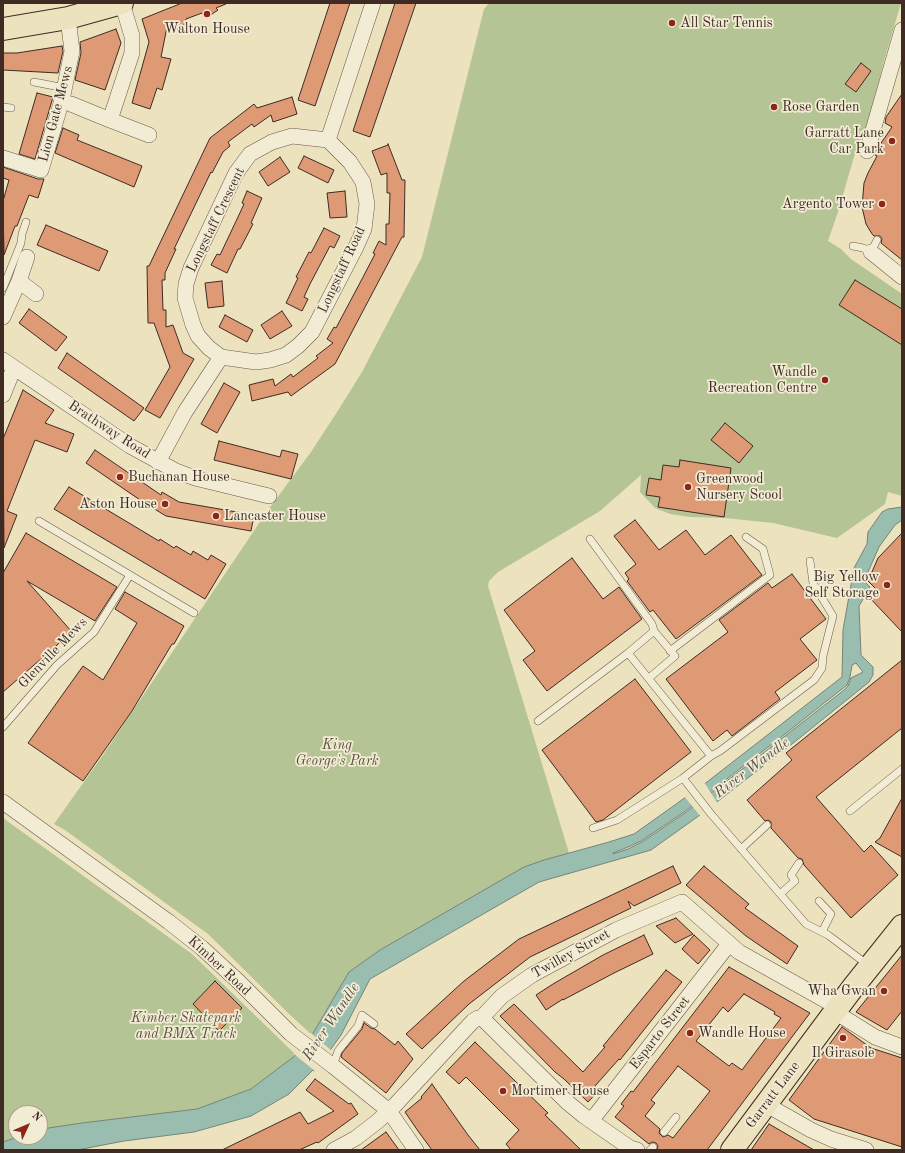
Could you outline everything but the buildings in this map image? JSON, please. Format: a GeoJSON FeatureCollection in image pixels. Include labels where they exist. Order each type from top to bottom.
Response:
{"type":"FeatureCollection","features":[{"type":"Feature","properties":{"kind":"main road"},"geometry":{"type":"LineString","coordinates":[[3,29],[68,18],[122,3]]}},
{"type":"Feature","properties":{"kind":"main road","name":"Garratt Lane"},"geometry":{"type":"LineString","coordinates":[[732,1150],[869,967],[902,926]]}},
{"type":"Feature","properties":{"kind":"street"},"geometry":{"type":"LineString","coordinates":[[110,120],[132,53],[132,36],[122,3]]}},
{"type":"Feature","properties":{"kind":"street"},"geometry":{"type":"LineString","coordinates":[[328,140],[373,3]]}},
{"type":"Feature","properties":{"kind":"street","name":"Lion Gate Mews"},"geometry":{"type":"LineString","coordinates":[[3,158],[41,170],[65,88],[72,51],[68,18]]}},
{"type":"Feature","properties":{"kind":"street"},"geometry":{"type":"LineString","coordinates":[[867,151],[902,30]]}},
{"type":"Feature","properties":{"kind":"street"},"geometry":{"type":"LineString","coordinates":[[71,104],[149,135]]}},
{"type":"Feature","properties":{"kind":"street","name":"Longstaff Crescent"},"geometry":{"type":"LineString","coordinates":[[221,357],[209,348],[198,336],[185,298],[186,284],[190,268],[236,173],[250,154],[272,142],[292,136],[328,140]]}},
{"type":"Feature","properties":{"kind":"street","name":"Longstaff Road"},"geometry":{"type":"LineString","coordinates":[[221,357],[256,362],[270,360],[286,355],[298,346],[312,332],[356,247],[364,229],[367,204],[363,182],[350,162],[328,140]]}},
{"type":"Feature","properties":{"kind":"street"},"geometry":{"type":"LineString","coordinates":[[874,246],[902,277]]}},
{"type":"Feature","properties":{"kind":"street"},"geometry":{"type":"LineString","coordinates":[[3,317],[19,282],[27,257]]}},
{"type":"Feature","properties":{"kind":"street"},"geometry":{"type":"LineString","coordinates":[[19,282],[36,294]]}},
{"type":"Feature","properties":{"kind":"street"},"geometry":{"type":"LineString","coordinates":[[158,462],[185,412],[221,357]]}},
{"type":"Feature","properties":{"kind":"street","name":"Brathway Road"},"geometry":{"type":"LineString","coordinates":[[3,360],[130,446],[158,462],[195,478],[269,496]]}},
{"type":"Feature","properties":{"kind":"street"},"geometry":{"type":"LineString","coordinates":[[3,396],[11,375],[15,369]]}},
{"type":"Feature","properties":{"kind":"street","name":"Kimber Road"},"geometry":{"type":"LineString","coordinates":[[3,802],[163,917],[202,948],[239,982],[278,1022],[389,1111],[416,1150]]}},
{"type":"Feature","properties":{"kind":"street","name":"Twilley Street"},"geometry":{"type":"LineString","coordinates":[[334,1150],[356,1138],[389,1111],[473,1021],[478,1018],[483,1019],[485,1014],[502,996],[532,975],[616,930],[679,902],[684,903],[739,952],[837,1010],[876,1037],[902,1047]]}},
{"type":"Feature","properties":{"kind":"street","name":"Esparto Street"},"geometry":{"type":"LineString","coordinates":[[591,1121],[729,944]]}},
{"type":"Feature","properties":{"kind":"street"},"geometry":{"type":"LineString","coordinates":[[483,1019],[567,1102],[630,1148],[637,1150]]}},
{"type":"Feature","properties":{"kind":"street"},"geometry":{"type":"LineString","coordinates":[[766,1103],[774,1110],[811,1130],[831,1139],[866,1150]]}},
{"type":"Feature","properties":{"kind":"lane"},"geometry":{"type":"LineString","coordinates":[[34,82],[65,88]]}},
{"type":"Feature","properties":{"kind":"lane"},"geometry":{"type":"LineString","coordinates":[[3,107],[11,108]]}},
{"type":"Feature","properties":{"kind":"lane"},"geometry":{"type":"LineString","coordinates":[[3,288],[21,243],[26,222]]}},
{"type":"Feature","properties":{"kind":"lane"},"geometry":{"type":"LineString","coordinates":[[853,246],[863,248],[874,246]]}},
{"type":"Feature","properties":{"kind":"lane"},"geometry":{"type":"LineString","coordinates":[[39,521],[194,612]]}},
{"type":"Feature","properties":{"kind":"lane"},"geometry":{"type":"LineString","coordinates":[[670,651],[770,575],[764,549],[746,537]]}},
{"type":"Feature","properties":{"kind":"lane"},"geometry":{"type":"LineString","coordinates":[[590,539],[652,624],[654,631],[675,656],[649,678]]}},
{"type":"Feature","properties":{"kind":"lane"},"geometry":{"type":"LineString","coordinates":[[593,828],[617,820],[683,778],[710,756],[720,751],[814,680],[822,668],[823,656],[833,616],[813,583],[810,561]]}},
{"type":"Feature","properties":{"kind":"lane","name":"Glenville Mews"},"geometry":{"type":"LineString","coordinates":[[3,727],[57,665],[94,632],[130,575]]}},
{"type":"Feature","properties":{"kind":"lane"},"geometry":{"type":"LineString","coordinates":[[538,721],[628,653],[654,631]]}},
{"type":"Feature","properties":{"kind":"lane"},"geometry":{"type":"LineString","coordinates":[[628,653],[710,756]]}},
{"type":"Feature","properties":{"kind":"lane"},"geometry":{"type":"LineString","coordinates":[[850,811],[902,769]]}},
{"type":"Feature","properties":{"kind":"lane"},"geometry":{"type":"LineString","coordinates":[[683,778],[711,814],[806,924],[828,935],[869,967]]}},
{"type":"Feature","properties":{"kind":"lane"},"geometry":{"type":"LineString","coordinates":[[741,849],[767,825]]}},
{"type":"Feature","properties":{"kind":"lane"},"geometry":{"type":"LineString","coordinates":[[780,894],[795,881],[791,875],[799,864]]}},
{"type":"Feature","properties":{"kind":"lane"},"geometry":{"type":"LineString","coordinates":[[819,901],[831,914],[822,932]]}},
{"type":"Feature","properties":{"kind":"lane"},"geometry":{"type":"LineString","coordinates":[[330,1063],[358,1026],[362,1015],[374,1024]]}},
{"type":"Feature","properties":{"kind":"lane"},"geometry":{"type":"LineString","coordinates":[[664,1132],[676,1117]]}},
{"type":"Feature","properties":{"kind":"green space","name":"King George's Park"},"geometry":{"type":"Polygon","coordinates":[[[489,3],[901,3],[884,61],[866,132],[858,143],[828,241],[841,249],[851,259],[902,294],[902,496],[888,492],[885,504],[837,538],[773,523],[725,518],[690,517],[670,514],[655,508],[640,492],[641,475],[600,511],[498,572],[489,581],[488,586],[569,853],[524,867],[380,950],[349,972],[312,1035],[208,934],[65,830],[54,824],[103,755],[268,510],[311,452],[362,372],[422,257],[484,9],[489,3]]]}},
{"type":"Feature","properties":{"kind":"green space","name":"Kimber Skatepark and BMX Track"},"geometry":{"type":"Polygon","coordinates":[[[3,818],[192,954],[296,1055],[251,1089],[197,1109],[48,1129],[48,1105],[8,1105],[8,1140],[3,1142],[3,818]]]}},
{"type":"Feature","properties":{"kind":"water","name":"River Wandle"},"geometry":{"type":"Polygon","coordinates":[[[902,507],[902,520],[895,525],[879,547],[864,581],[870,587],[859,606],[861,655],[873,667],[873,675],[869,682],[700,815],[651,850],[539,882],[370,979],[341,1035],[315,1071],[313,1070],[289,1094],[251,1116],[194,1132],[124,1141],[77,1150],[3,1150],[3,1142],[8,1140],[8,1145],[48,1145],[48,1128],[197,1109],[251,1089],[296,1055],[312,1035],[349,972],[380,950],[524,867],[634,834],[707,782],[842,677],[843,630],[854,568],[867,544],[868,532],[882,512],[888,509],[902,507]],[[856,663],[852,665],[847,685],[785,734],[684,812],[641,841],[613,854],[642,842],[685,813],[844,690],[848,686],[851,678],[863,672],[856,663]]]}},
{"type":"Feature","properties":{"kind":"pier"},"geometry":{"type":"Polygon","coordinates":[[[704,782],[718,804],[701,817],[684,796],[704,782]]]}},
{"type":"Feature","properties":{"kind":"pier"},"geometry":{"type":"Polygon","coordinates":[[[311,1033],[332,1051],[316,1072],[294,1054],[311,1033]]]}},
{"type":"Feature","properties":{"kind":"place","name":"Walton House"},"geometry":{"type":"Point","coordinates":[207,14]}},
{"type":"Feature","properties":{"kind":"place","name":"All Star Tennis"},"geometry":{"type":"Point","coordinates":[672,23]}},
{"type":"Feature","properties":{"kind":"place","name":"Rose Garden"},"geometry":{"type":"Point","coordinates":[774,107]}},
{"type":"Feature","properties":{"kind":"place","name":"Garratt Lane Car Park"},"geometry":{"type":"Point","coordinates":[892,141]}},
{"type":"Feature","properties":{"kind":"place","name":"Argento Tower"},"geometry":{"type":"Point","coordinates":[882,204]}},
{"type":"Feature","properties":{"kind":"place","name":"Wandle Recreation Centre"},"geometry":{"type":"Point","coordinates":[825,380]}},
{"type":"Feature","properties":{"kind":"place","name":"Buchanan House"},"geometry":{"type":"Point","coordinates":[120,477]}},
{"type":"Feature","properties":{"kind":"place","name":"Greenwood Nursery Scool"},"geometry":{"type":"Point","coordinates":[688,487]}},
{"type":"Feature","properties":{"kind":"place","name":"Aston House"},"geometry":{"type":"Point","coordinates":[165,504]}},
{"type":"Feature","properties":{"kind":"place","name":"Lancaster House"},"geometry":{"type":"Point","coordinates":[216,516]}},
{"type":"Feature","properties":{"kind":"place","name":"Big Yellow Self Storage"},"geometry":{"type":"Point","coordinates":[887,585]}},
{"type":"Feature","properties":{"kind":"place","name":"Wha Gwan"},"geometry":{"type":"Point","coordinates":[884,991]}},
{"type":"Feature","properties":{"kind":"place","name":"Wandle House"},"geometry":{"type":"Point","coordinates":[690,1033]}},
{"type":"Feature","properties":{"kind":"place","name":"Il Girasole"},"geometry":{"type":"Point","coordinates":[843,1038]}},
{"type":"Feature","properties":{"kind":"place","name":"Mortimer House"},"geometry":{"type":"Point","coordinates":[503,1091]}}]}
